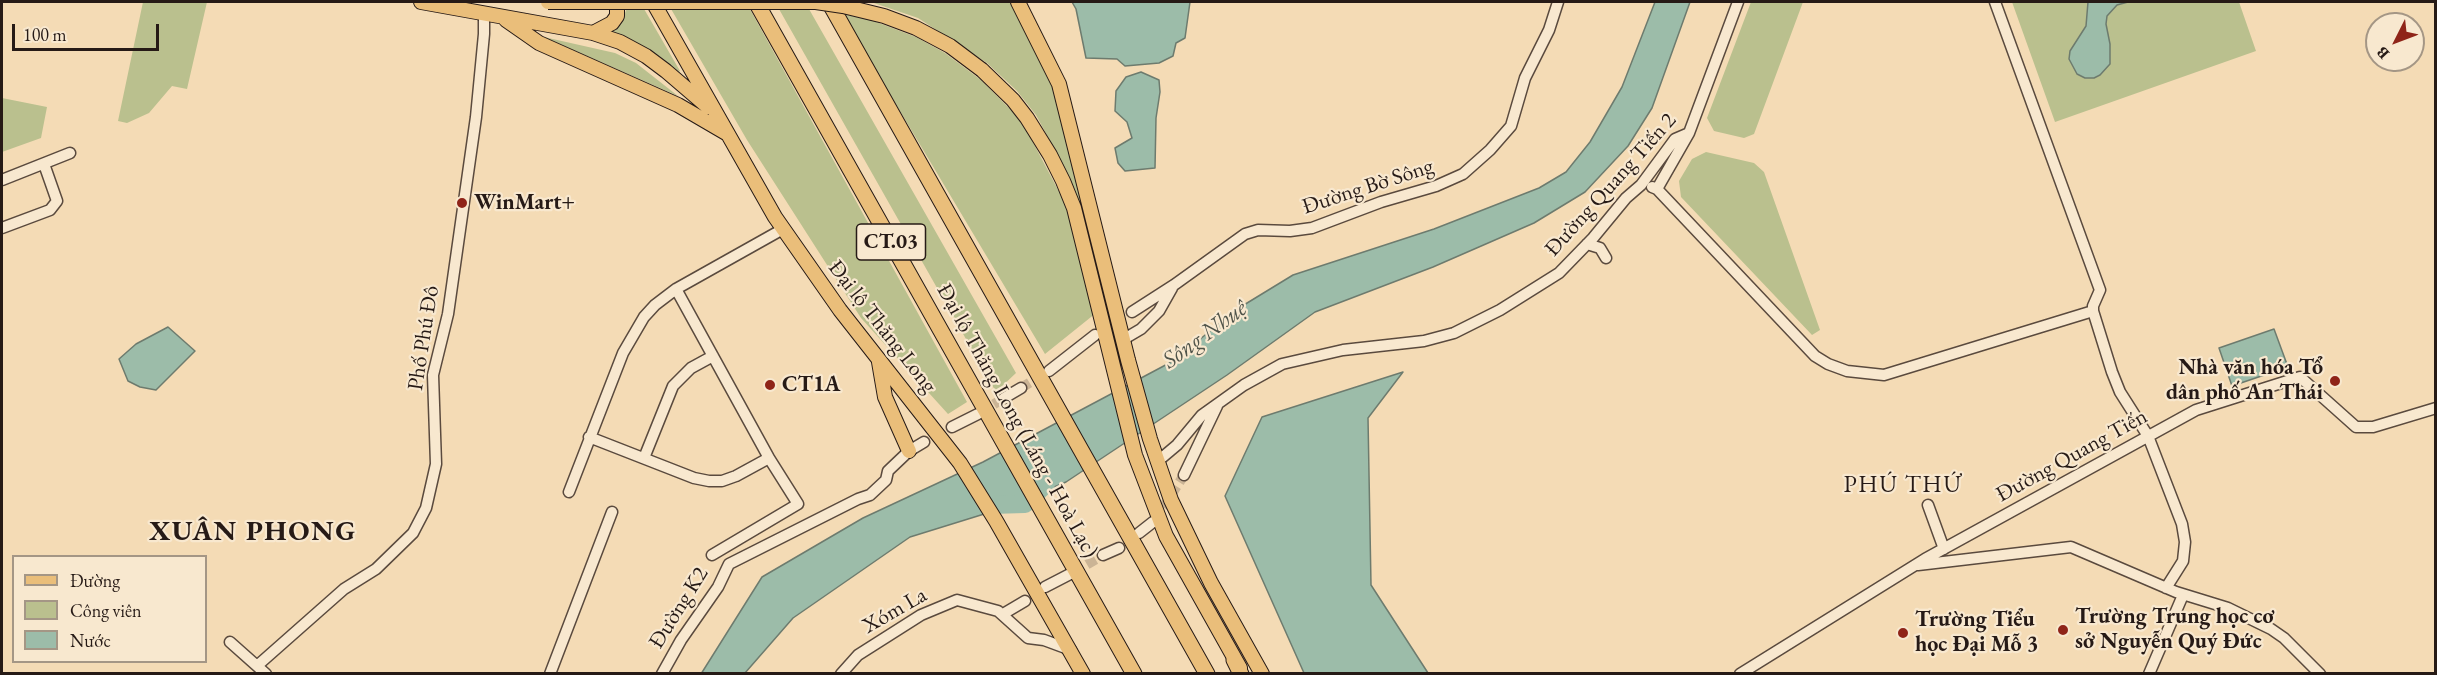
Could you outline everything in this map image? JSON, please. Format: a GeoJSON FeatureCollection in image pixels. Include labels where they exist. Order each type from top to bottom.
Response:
{"type":"FeatureCollection","features":[{"type":"Feature","properties":{"kind":"highway","name":"Đại lộ Thăng Long (Láng - Hoà Lạc)"},"geometry":{"type":"LineString","coordinates":[[756,2],[1134,674]]}},
{"type":"Feature","properties":{"kind":"highway","name":"Đại lộ Thăng Long (Láng - Hoà Lạc)"},"geometry":{"type":"LineString","coordinates":[[829,2],[1207,674]]}},
{"type":"Feature","properties":{"kind":"main road"},"geometry":{"type":"LineString","coordinates":[[421,2],[594,33],[620,42],[666,70],[714,112]]}},
{"type":"Feature","properties":{"kind":"main road"},"geometry":{"type":"LineString","coordinates":[[548,2],[816,2],[843,6],[884,16],[916,28],[950,46],[982,70],[1013,100],[1027,118],[1050,155],[1063,182],[1074,208],[1135,455],[1166,536],[1240,669]]}},
{"type":"Feature","properties":{"kind":"main road"},"geometry":{"type":"LineString","coordinates":[[594,33],[612,23],[617,16],[617,2]]}},
{"type":"Feature","properties":{"kind":"main road","name":"Đại lộ Thăng Long"},"geometry":{"type":"LineString","coordinates":[[653,2],[783,229],[878,359],[960,463],[996,520],[1083,674]]}},
{"type":"Feature","properties":{"kind":"main road"},"geometry":{"type":"LineString","coordinates":[[1018,2],[1059,84],[1150,439],[1187,537],[1262,674]]}},
{"type":"Feature","properties":{"kind":"main road"},"geometry":{"type":"LineString","coordinates":[[499,16],[539,43],[678,105],[727,134]]}},
{"type":"Feature","properties":{"kind":"main road"},"geometry":{"type":"LineString","coordinates":[[878,359],[885,397],[909,451]]}},
{"type":"Feature","properties":{"kind":"street","name":"Đường Bờ Sông"},"geometry":{"type":"LineString","coordinates":[[1124,339],[1141,329],[1159,311],[1174,285],[1245,234],[1258,230],[1290,231],[1312,228],[1381,202],[1452,180],[1472,167],[1511,126],[1525,78],[1549,30],[1558,2]]}},
{"type":"Feature","properties":{"kind":"street","name":"Đường Quang Tiến 2"},"geometry":{"type":"LineString","coordinates":[[1158,461],[1177,445],[1202,415],[1244,385],[1281,364],[1343,350],[1424,341],[1454,333],[1500,310],[1558,273],[1587,244],[1626,198],[1641,185],[1675,139],[1689,133],[1738,2]]}},
{"type":"Feature","properties":{"kind":"street"},"geometry":{"type":"LineString","coordinates":[[1995,2],[2100,290],[2093,311],[2120,392],[2148,436],[2182,524],[2185,542],[2183,561],[2166,588]]}},
{"type":"Feature","properties":{"kind":"street","name":"Phố Phú Đô"},"geometry":{"type":"LineString","coordinates":[[230,642],[262,669],[344,589],[376,569],[413,533],[426,508],[436,464],[433,375],[448,314],[476,117],[484,34],[483,13]]}},
{"type":"Feature","properties":{"kind":"street"},"geometry":{"type":"LineString","coordinates":[[1657,189],[1689,133]]}},
{"type":"Feature","properties":{"kind":"street"},"geometry":{"type":"LineString","coordinates":[[2,180],[70,153]]}},
{"type":"Feature","properties":{"kind":"street"},"geometry":{"type":"LineString","coordinates":[[2,228],[50,210],[57,201],[44,164]]}},
{"type":"Feature","properties":{"kind":"street"},"geometry":{"type":"LineString","coordinates":[[1641,185],[1657,189],[1815,356],[1847,371],[1884,375],[2093,311]]}},
{"type":"Feature","properties":{"kind":"street"},"geometry":{"type":"LineString","coordinates":[[568,492],[633,332],[655,304],[676,289],[783,229]]}},
{"type":"Feature","properties":{"kind":"street"},"geometry":{"type":"LineString","coordinates":[[1587,244],[1600,248],[1606,258]]}},
{"type":"Feature","properties":{"kind":"street"},"geometry":{"type":"LineString","coordinates":[[1132,312],[1174,285]]}},
{"type":"Feature","properties":{"kind":"street"},"geometry":{"type":"LineString","coordinates":[[676,289],[769,458],[798,504],[712,555]]}},
{"type":"Feature","properties":{"kind":"street"},"geometry":{"type":"LineString","coordinates":[[1049,371],[1095,335]]}},
{"type":"Feature","properties":{"kind":"street"},"geometry":{"type":"LineString","coordinates":[[644,458],[673,386],[691,368],[713,356]]}},
{"type":"Feature","properties":{"kind":"street","name":"Đường Quang Tiến"},"geometry":{"type":"LineString","coordinates":[[1740,674],[1915,565],[2196,410],[2300,377],[2356,427],[2373,427],[2436,408]]}},
{"type":"Feature","properties":{"kind":"street"},"geometry":{"type":"LineString","coordinates":[[1004,398],[1021,388]]}},
{"type":"Feature","properties":{"kind":"street"},"geometry":{"type":"LineString","coordinates":[[1184,475],[1217,405]]}},
{"type":"Feature","properties":{"kind":"street"},"geometry":{"type":"LineString","coordinates":[[952,427],[978,414]]}},
{"type":"Feature","properties":{"kind":"street"},"geometry":{"type":"LineString","coordinates":[[589,437],[694,478],[709,481],[722,481],[736,476],[769,458]]}},
{"type":"Feature","properties":{"kind":"street"},"geometry":{"type":"LineString","coordinates":[[909,451],[924,442]]}},
{"type":"Feature","properties":{"kind":"street","name":"Đường K2"},"geometry":{"type":"LineString","coordinates":[[662,674],[681,640],[718,587],[729,564],[870,495],[886,480],[888,471],[909,451]]}},
{"type":"Feature","properties":{"kind":"street"},"geometry":{"type":"LineString","coordinates":[[1928,505],[1944,549]]}},
{"type":"Feature","properties":{"kind":"street"},"geometry":{"type":"LineString","coordinates":[[550,674],[612,512]]}},
{"type":"Feature","properties":{"kind":"street"},"geometry":{"type":"LineString","coordinates":[[1139,533],[1153,522]]}},
{"type":"Feature","properties":{"kind":"street"},"geometry":{"type":"LineString","coordinates":[[1915,565],[2071,547],[2183,595],[2228,608],[2278,633],[2320,674]]}},
{"type":"Feature","properties":{"kind":"street"},"geometry":{"type":"LineString","coordinates":[[1103,555],[1119,548]]}},
{"type":"Feature","properties":{"kind":"street"},"geometry":{"type":"LineString","coordinates":[[1045,587],[1074,572]]}},
{"type":"Feature","properties":{"kind":"street"},"geometry":{"type":"LineString","coordinates":[[2149,674],[2183,595]]}},
{"type":"Feature","properties":{"kind":"street","name":"Xóm La"},"geometry":{"type":"LineString","coordinates":[[842,674],[858,655],[921,615],[957,600],[1003,614],[1007,621],[1028,638],[1044,640],[1071,650]]}},
{"type":"Feature","properties":{"kind":"street"},"geometry":{"type":"LineString","coordinates":[[1003,614],[1025,601]]}},
{"type":"Feature","properties":{"kind":"green space"},"geometry":{"type":"Polygon","coordinates":[[[143,2],[207,2],[187,89],[172,86],[149,113],[127,123],[118,121],[143,2]]]}},
{"type":"Feature","properties":{"kind":"green space"},"geometry":{"type":"Polygon","coordinates":[[[640,2],[679,72],[643,46],[608,32],[622,20],[628,6],[640,2]]]}},
{"type":"Feature","properties":{"kind":"green space"},"geometry":{"type":"Polygon","coordinates":[[[667,2],[746,2],[967,402],[948,414],[861,318],[747,140],[667,2]]]}},
{"type":"Feature","properties":{"kind":"green space"},"geometry":{"type":"Polygon","coordinates":[[[775,2],[805,2],[1016,373],[996,392],[775,2]]]}},
{"type":"Feature","properties":{"kind":"green space"},"geometry":{"type":"Polygon","coordinates":[[[871,2],[1010,2],[1021,18],[1056,97],[1109,310],[1070,178],[1036,115],[1017,91],[987,63],[918,18],[871,2]]]}},
{"type":"Feature","properties":{"kind":"green space"},"geometry":{"type":"Polygon","coordinates":[[[1751,2],[1803,2],[1754,134],[1744,138],[1714,131],[1707,118],[1751,2]]]}},
{"type":"Feature","properties":{"kind":"green space"},"geometry":{"type":"Polygon","coordinates":[[[2012,2],[2239,2],[2256,51],[2055,122],[2012,2]]]}},
{"type":"Feature","properties":{"kind":"green space"},"geometry":{"type":"Polygon","coordinates":[[[842,14],[871,20],[916,37],[945,53],[981,80],[1013,112],[1026,129],[1066,205],[1096,313],[1045,354],[842,14]]]}},
{"type":"Feature","properties":{"kind":"green space"},"geometry":{"type":"Polygon","coordinates":[[[544,37],[615,53],[636,63],[678,96],[544,37]]]}},
{"type":"Feature","properties":{"kind":"green space"},"geometry":{"type":"Polygon","coordinates":[[[2,98],[47,107],[41,138],[2,152],[2,98]]]}},
{"type":"Feature","properties":{"kind":"green space"},"geometry":{"type":"Polygon","coordinates":[[[1706,152],[1754,163],[1764,172],[1820,330],[1812,335],[1681,197],[1679,181],[1692,159],[1706,152]]]}},
{"type":"Feature","properties":{"kind":"water"},"geometry":{"type":"Polygon","coordinates":[[[1072,2],[1190,2],[1185,38],[1176,43],[1173,56],[1159,63],[1125,66],[1117,59],[1086,58],[1076,9],[1072,2]]]}},
{"type":"Feature","properties":{"kind":"water"},"geometry":{"type":"Polygon","coordinates":[[[1655,2],[1690,2],[1652,108],[1628,146],[1585,192],[1534,223],[1433,267],[1315,312],[1227,375],[1066,482],[1010,506],[910,537],[793,618],[745,673],[701,674],[762,577],[863,518],[983,462],[1175,360],[1234,311],[1293,275],[1434,229],[1539,188],[1566,172],[1590,142],[1622,87],[1655,2]]]}},
{"type":"Feature","properties":{"kind":"water"},"geometry":{"type":"Polygon","coordinates":[[[2088,2],[2128,2],[2117,5],[2107,16],[2110,64],[2094,78],[2085,78],[2077,74],[2069,59],[2070,51],[2086,26],[2088,2]]]}},
{"type":"Feature","properties":{"kind":"water"},"geometry":{"type":"Polygon","coordinates":[[[1141,72],[1159,80],[1155,168],[1125,171],[1118,163],[1115,148],[1132,138],[1127,122],[1115,111],[1116,91],[1126,77],[1141,72]]]}},
{"type":"Feature","properties":{"kind":"water"},"geometry":{"type":"Polygon","coordinates":[[[168,327],[195,351],[156,390],[140,387],[128,381],[119,359],[136,344],[168,327]]]}},
{"type":"Feature","properties":{"kind":"water"},"geometry":{"type":"Polygon","coordinates":[[[2274,329],[2288,367],[2232,386],[2219,348],[2274,329]]]}},
{"type":"Feature","properties":{"kind":"water"},"geometry":{"type":"Polygon","coordinates":[[[1403,372],[1368,418],[1371,585],[1428,673],[1304,673],[1225,496],[1262,417],[1403,372]]]}},
{"type":"Feature","properties":{"kind":"waterway","name":"Sông Nhuệ"},"geometry":{"type":"LineString","coordinates":[[991,505],[1025,504],[1046,484]]}},
{"type":"Feature","properties":{"kind":"tunnel"},"geometry":{"type":"LineString","coordinates":[[1021,388],[1044,374]]}},
{"type":"Feature","properties":{"kind":"tunnel"},"geometry":{"type":"LineString","coordinates":[[981,412],[1004,398]]}},
{"type":"Feature","properties":{"kind":"tunnel"},"geometry":{"type":"LineString","coordinates":[[1155,520],[1184,475]]}},
{"type":"Feature","properties":{"kind":"tunnel"},"geometry":{"type":"LineString","coordinates":[[1074,572],[1103,555]]}},
{"type":"Feature","properties":{"kind":"place","name":"WinMart+"},"geometry":{"type":"Point","coordinates":[462,203]}},
{"type":"Feature","properties":{"kind":"place","name":"Nhà văn hóa Tổ dân phố An Thái"},"geometry":{"type":"Point","coordinates":[2335,381]}},
{"type":"Feature","properties":{"kind":"place","name":"CT1A"},"geometry":{"type":"Point","coordinates":[770,385]}},
{"type":"Feature","properties":{"kind":"place","name":"Trường Trung học cơ sở Nguyễn Quý Đức"},"geometry":{"type":"Point","coordinates":[2063,630]}},
{"type":"Feature","properties":{"kind":"place","name":"Trường Tiểu học Đại Mỗ 3"},"geometry":{"type":"Point","coordinates":[1903,633]}},
{"type":"Feature","properties":{"kind":"district","name":"PHÚ THỨ"},"geometry":{"type":"Point","coordinates":[1903,485]}},
{"type":"Feature","properties":{"kind":"district","name":"XUÂN PHONG"},"geometry":{"type":"Point","coordinates":[253,532]}}]}
